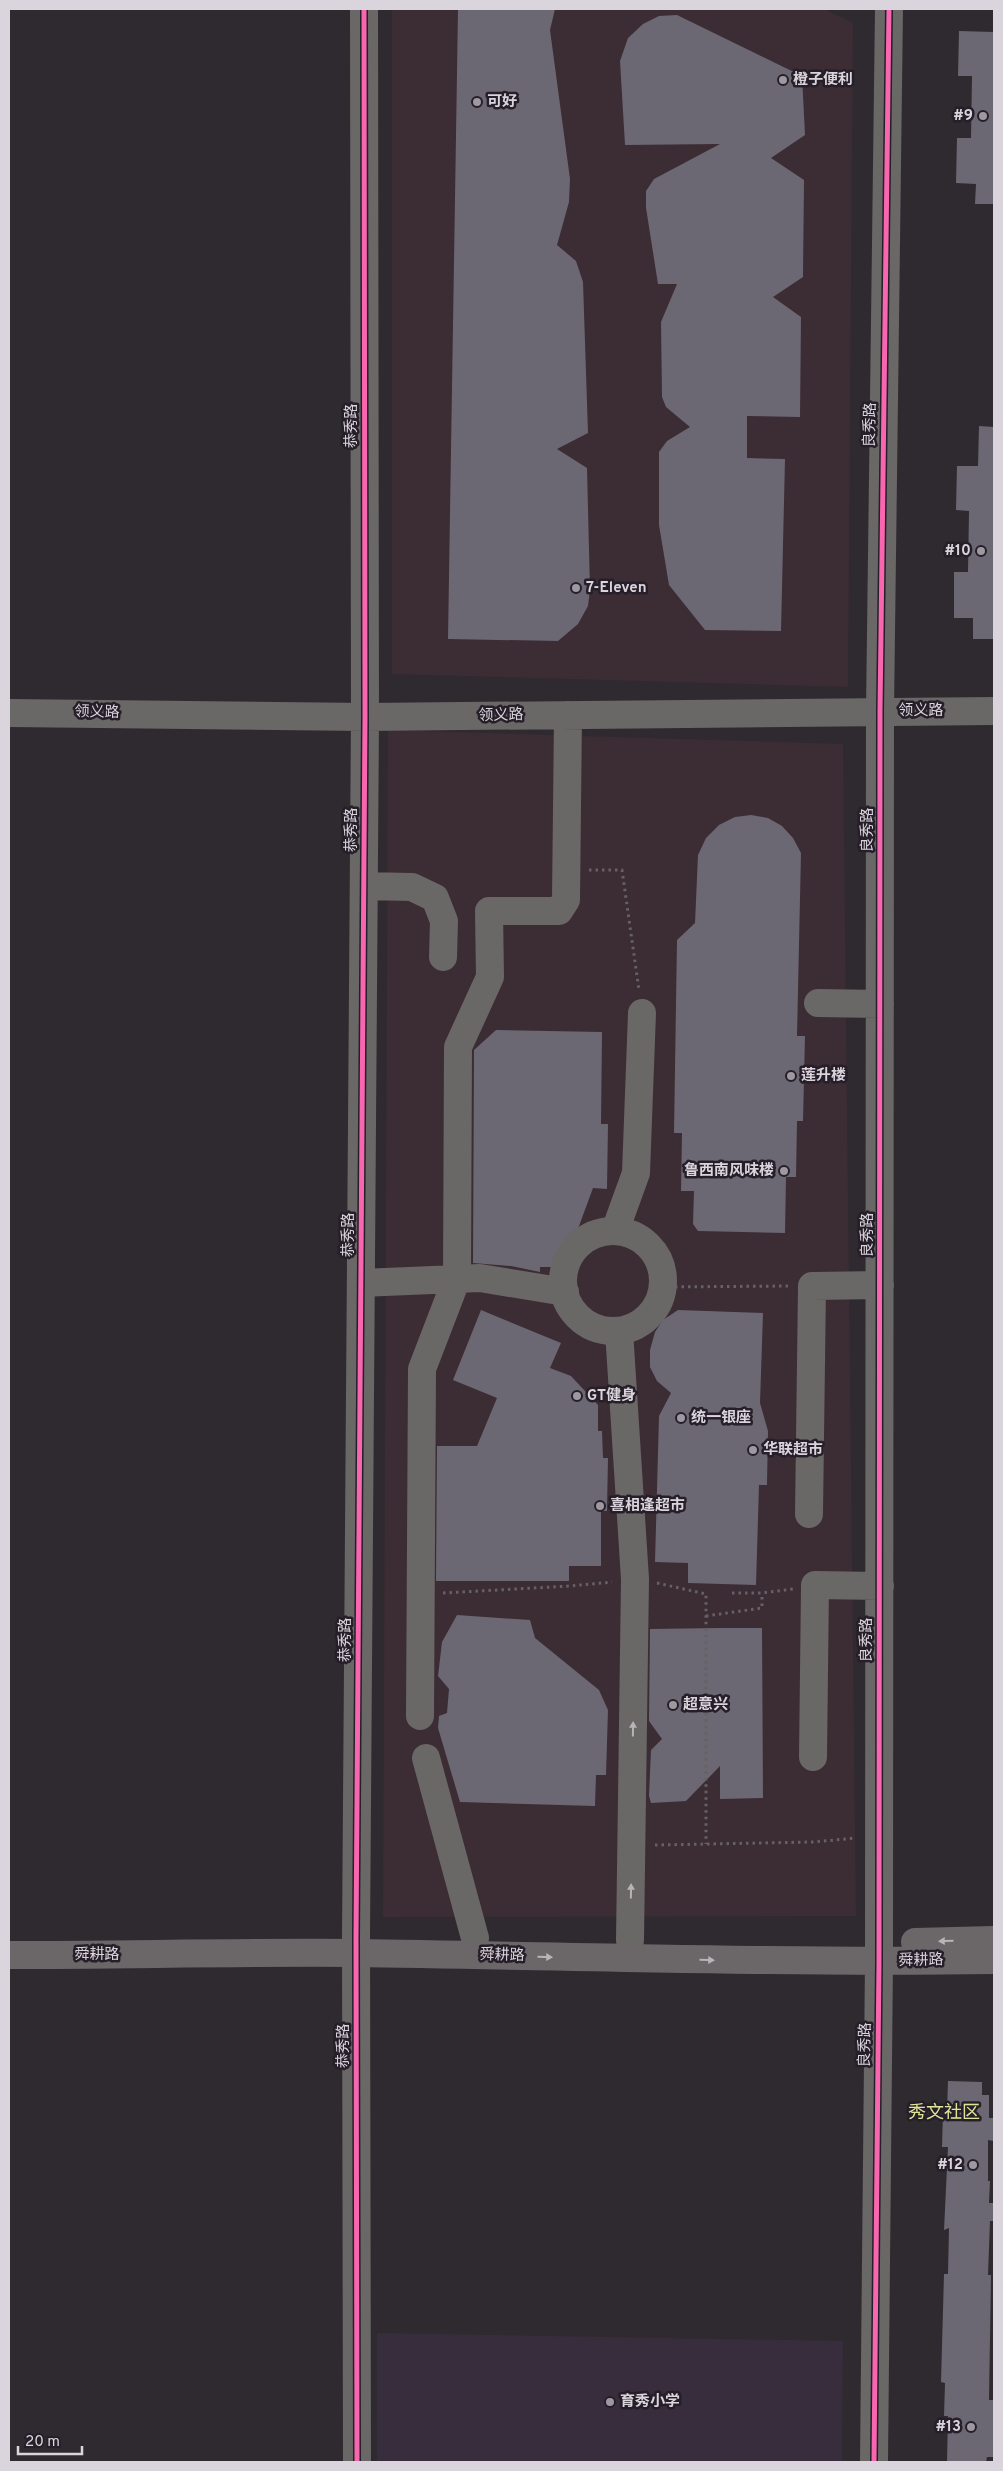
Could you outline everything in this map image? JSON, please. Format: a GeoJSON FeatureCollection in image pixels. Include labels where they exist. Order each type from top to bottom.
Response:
{"type":"FeatureCollection","features":[{"type":"Feature","properties":{"kind":"main road","name":"舜耕路"},"geometry":{"type":"LineString","coordinates":[[9,1955],[356,1945],[475,1938],[630,1940],[879,1952],[994,1960]]}},
{"type":"Feature","properties":{"kind":"main road","name":"舜耕路"},"geometry":{"type":"LineString","coordinates":[[9,1940],[879,1952],[994,1940]]}},
{"type":"Feature","properties":{"kind":"street","name":"恭秀路"},"geometry":{"type":"LineString","coordinates":[[358,2462],[356,1945],[365,718],[364,9]]}},
{"type":"Feature","properties":{"kind":"street","name":"良秀路"},"geometry":{"type":"LineString","coordinates":[[874,2462],[880,1836],[880,712],[889,9]]}},
{"type":"Feature","properties":{"kind":"street","name":"领义路"},"geometry":{"type":"LineString","coordinates":[[9,713],[365,718],[994,712]]}},
{"type":"Feature","properties":{"kind":"street"},"geometry":{"type":"LineString","coordinates":[[420,1716],[422,1369],[457,1278],[458,1047],[490,978],[489,911],[559,910],[566,900],[568,715]]}},
{"type":"Feature","properties":{"kind":"street"},"geometry":{"type":"LineString","coordinates":[[364,886],[412,887],[435,898],[444,921],[443,957]]}},
{"type":"Feature","properties":{"kind":"street"},"geometry":{"type":"LineString","coordinates":[[818,1003],[880,1004]]}},
{"type":"Feature","properties":{"kind":"street"},"geometry":{"type":"LineString","coordinates":[[615,1231],[636,1173],[642,1013]]}},
{"type":"Feature","properties":{"kind":"street"},"geometry":{"type":"LineString","coordinates":[[615,1231],[631,1234],[656,1256],[662,1270],[662,1287],[658,1303],[648,1317],[635,1326],[619,1331],[602,1331],[587,1325],[574,1314],[566,1300],[563,1283],[565,1267],[572,1252],[584,1240],[615,1231]]}},
{"type":"Feature","properties":{"kind":"street"},"geometry":{"type":"LineString","coordinates":[[361,1283],[480,1278],[564,1292]]}},
{"type":"Feature","properties":{"kind":"street"},"geometry":{"type":"LineString","coordinates":[[809,1514],[812,1286],[880,1285]]}},
{"type":"Feature","properties":{"kind":"street"},"geometry":{"type":"LineString","coordinates":[[619,1331],[635,1579],[630,1940]]}},
{"type":"Feature","properties":{"kind":"street"},"geometry":{"type":"LineString","coordinates":[[813,1757],[815,1586],[880,1586]]}},
{"type":"Feature","properties":{"kind":"street"},"geometry":{"type":"LineString","coordinates":[[426,1758],[475,1938]]}},
{"type":"Feature","properties":{"kind":"path"},"geometry":{"type":"LineString","coordinates":[[566,870],[622,870],[642,1013]]}},
{"type":"Feature","properties":{"kind":"path"},"geometry":{"type":"LineString","coordinates":[[662,1287],[812,1286]]}},
{"type":"Feature","properties":{"kind":"path"},"geometry":{"type":"LineString","coordinates":[[421,1594],[570,1586],[635,1579],[706,1594],[706,1844]]}},
{"type":"Feature","properties":{"kind":"path"},"geometry":{"type":"LineString","coordinates":[[732,1592],[762,1593],[815,1586]]}},
{"type":"Feature","properties":{"kind":"path"},"geometry":{"type":"LineString","coordinates":[[706,1616],[762,1608],[762,1593]]}},
{"type":"Feature","properties":{"kind":"path"},"geometry":{"type":"LineString","coordinates":[[632,1845],[814,1842],[880,1836]]}},
{"type":"Feature","properties":{"kind":"shaded area"},"geometry":{"type":"Polygon","coordinates":[[[392,9],[824,9],[853,23],[848,687],[392,674],[392,9]]]}},
{"type":"Feature","properties":{"kind":"shaded area"},"geometry":{"type":"Polygon","coordinates":[[[388,730],[843,744],[856,1916],[383,1917],[388,730]]]}},
{"type":"Feature","properties":{"kind":"shaded area","name":"育秀小学"},"geometry":{"type":"Polygon","coordinates":[[[377,2333],[843,2341],[842,2462],[377,2462],[377,2333]]]}},
{"type":"Feature","properties":{"kind":"building"},"geometry":{"type":"Polygon","coordinates":[[[458,9],[555,9],[550,30],[570,179],[569,202],[557,245],[576,261],[583,282],[588,433],[557,449],[587,468],[590,590],[588,606],[578,624],[558,641],[448,639],[458,9]]]}},
{"type":"Feature","properties":{"kind":"building"},"geometry":{"type":"Polygon","coordinates":[[[677,15],[802,76],[805,135],[771,158],[804,180],[803,277],[773,297],[801,317],[800,417],[747,416],[747,458],[785,459],[781,631],[705,630],[669,585],[659,525],[659,452],[667,441],[690,427],[666,407],[662,397],[661,322],[677,284],[658,284],[646,208],[646,191],[654,179],[720,144],[625,145],[620,61],[628,38],[643,24],[659,16],[677,15]]]}},
{"type":"Feature","properties":{"kind":"building","name":"#9"},"geometry":{"type":"Polygon","coordinates":[[[959,31],[994,32],[994,204],[975,204],[976,184],[956,183],[957,138],[971,138],[972,76],[958,76],[959,31]]]}},
{"type":"Feature","properties":{"kind":"building","name":"#10"},"geometry":{"type":"Polygon","coordinates":[[[979,426],[994,427],[994,639],[973,639],[973,618],[954,618],[954,572],[968,572],[969,511],[956,510],[957,466],[978,466],[979,426]]]}},
{"type":"Feature","properties":{"kind":"building"},"geometry":{"type":"Polygon","coordinates":[[[751,815],[768,818],[782,826],[793,838],[801,853],[797,1036],[805,1036],[803,1121],[797,1121],[796,1177],[786,1177],[785,1233],[698,1231],[693,1224],[694,1191],[681,1191],[682,1133],[674,1133],[677,940],[695,923],[698,855],[706,838],[719,825],[735,817],[751,815]]]}},
{"type":"Feature","properties":{"kind":"building"},"geometry":{"type":"Polygon","coordinates":[[[496,1030],[602,1032],[601,1124],[608,1124],[607,1189],[593,1188],[564,1267],[540,1267],[540,1272],[511,1266],[473,1263],[474,1050],[496,1030]]]}},
{"type":"Feature","properties":{"kind":"building"},"geometry":{"type":"Polygon","coordinates":[[[481,1310],[561,1343],[550,1368],[571,1376],[598,1405],[598,1431],[602,1431],[603,1458],[608,1458],[607,1511],[601,1511],[601,1566],[569,1566],[569,1581],[436,1581],[437,1446],[477,1446],[497,1398],[453,1380],[481,1310]]]}},
{"type":"Feature","properties":{"kind":"building"},"geometry":{"type":"Polygon","coordinates":[[[678,1310],[763,1313],[760,1403],[768,1431],[767,1485],[759,1485],[756,1585],[688,1583],[688,1563],[655,1562],[659,1416],[671,1393],[657,1381],[650,1367],[650,1350],[655,1332],[663,1320],[678,1310]]]}},
{"type":"Feature","properties":{"kind":"building"},"geometry":{"type":"Polygon","coordinates":[[[457,1615],[530,1620],[535,1638],[599,1690],[608,1710],[606,1775],[596,1775],[595,1806],[460,1802],[438,1728],[439,1716],[447,1713],[449,1689],[438,1676],[442,1642],[457,1615]]]}},
{"type":"Feature","properties":{"kind":"building"},"geometry":{"type":"Polygon","coordinates":[[[762,1628],[763,1798],[720,1799],[720,1766],[686,1801],[651,1803],[649,1796],[651,1750],[662,1739],[649,1721],[650,1629],[762,1628]]]}},
{"type":"Feature","properties":{"kind":"building"},"geometry":{"type":"Polygon","coordinates":[[[948,2081],[982,2082],[982,2095],[989,2095],[989,2118],[994,2118],[994,2141],[988,2140],[989,2203],[994,2203],[994,2221],[990,2221],[988,2275],[991,2275],[989,2400],[994,2400],[994,2457],[987,2457],[986,2462],[947,2462],[948,2416],[944,2416],[945,2383],[941,2382],[944,2274],[948,2274],[949,2228],[944,2230],[948,2147],[942,2147],[943,2111],[947,2111],[948,2081]]]}},
{"type":"Feature","properties":{"kind":"cycle path"},"geometry":{"type":"LineString","coordinates":[[357,2462],[356,1937],[365,717],[364,9]]}},
{"type":"Feature","properties":{"kind":"cycle path"},"geometry":{"type":"LineString","coordinates":[[874,2462],[879,1961],[880,711],[889,9]]}},
{"type":"Feature","properties":{"kind":"place","name":"橙子便利"},"geometry":{"type":"Point","coordinates":[783,80]}},
{"type":"Feature","properties":{"kind":"place","name":"可好"},"geometry":{"type":"Point","coordinates":[477,102]}},
{"type":"Feature","properties":{"kind":"place","name":"#9"},"geometry":{"type":"Point","coordinates":[983,116]}},
{"type":"Feature","properties":{"kind":"place","name":"#10"},"geometry":{"type":"Point","coordinates":[981,551]}},
{"type":"Feature","properties":{"kind":"place","name":"7-Eleven"},"geometry":{"type":"Point","coordinates":[576,588]}},
{"type":"Feature","properties":{"kind":"place","name":"莲升楼"},"geometry":{"type":"Point","coordinates":[791,1076]}},
{"type":"Feature","properties":{"kind":"place","name":"鲁西南风味楼"},"geometry":{"type":"Point","coordinates":[784,1171]}},
{"type":"Feature","properties":{"kind":"place","name":"GT健身"},"geometry":{"type":"Point","coordinates":[577,1396]}},
{"type":"Feature","properties":{"kind":"place","name":"统一银座"},"geometry":{"type":"Point","coordinates":[681,1418]}},
{"type":"Feature","properties":{"kind":"place","name":"华联超市"},"geometry":{"type":"Point","coordinates":[753,1450]}},
{"type":"Feature","properties":{"kind":"place","name":"喜相逢超市"},"geometry":{"type":"Point","coordinates":[600,1506]}},
{"type":"Feature","properties":{"kind":"place","name":"超意兴"},"geometry":{"type":"Point","coordinates":[673,1705]}},
{"type":"Feature","properties":{"kind":"place","name":"#12"},"geometry":{"type":"Point","coordinates":[973,2165]}},
{"type":"Feature","properties":{"kind":"place","name":"育秀小学"},"geometry":{"type":"Point","coordinates":[610,2402]}},
{"type":"Feature","properties":{"kind":"place","name":"#13"},"geometry":{"type":"Point","coordinates":[971,2427]}},
{"type":"Feature","properties":{"kind":"district","name":"秀文社区"},"geometry":{"type":"Point","coordinates":[944,2113]}}]}
